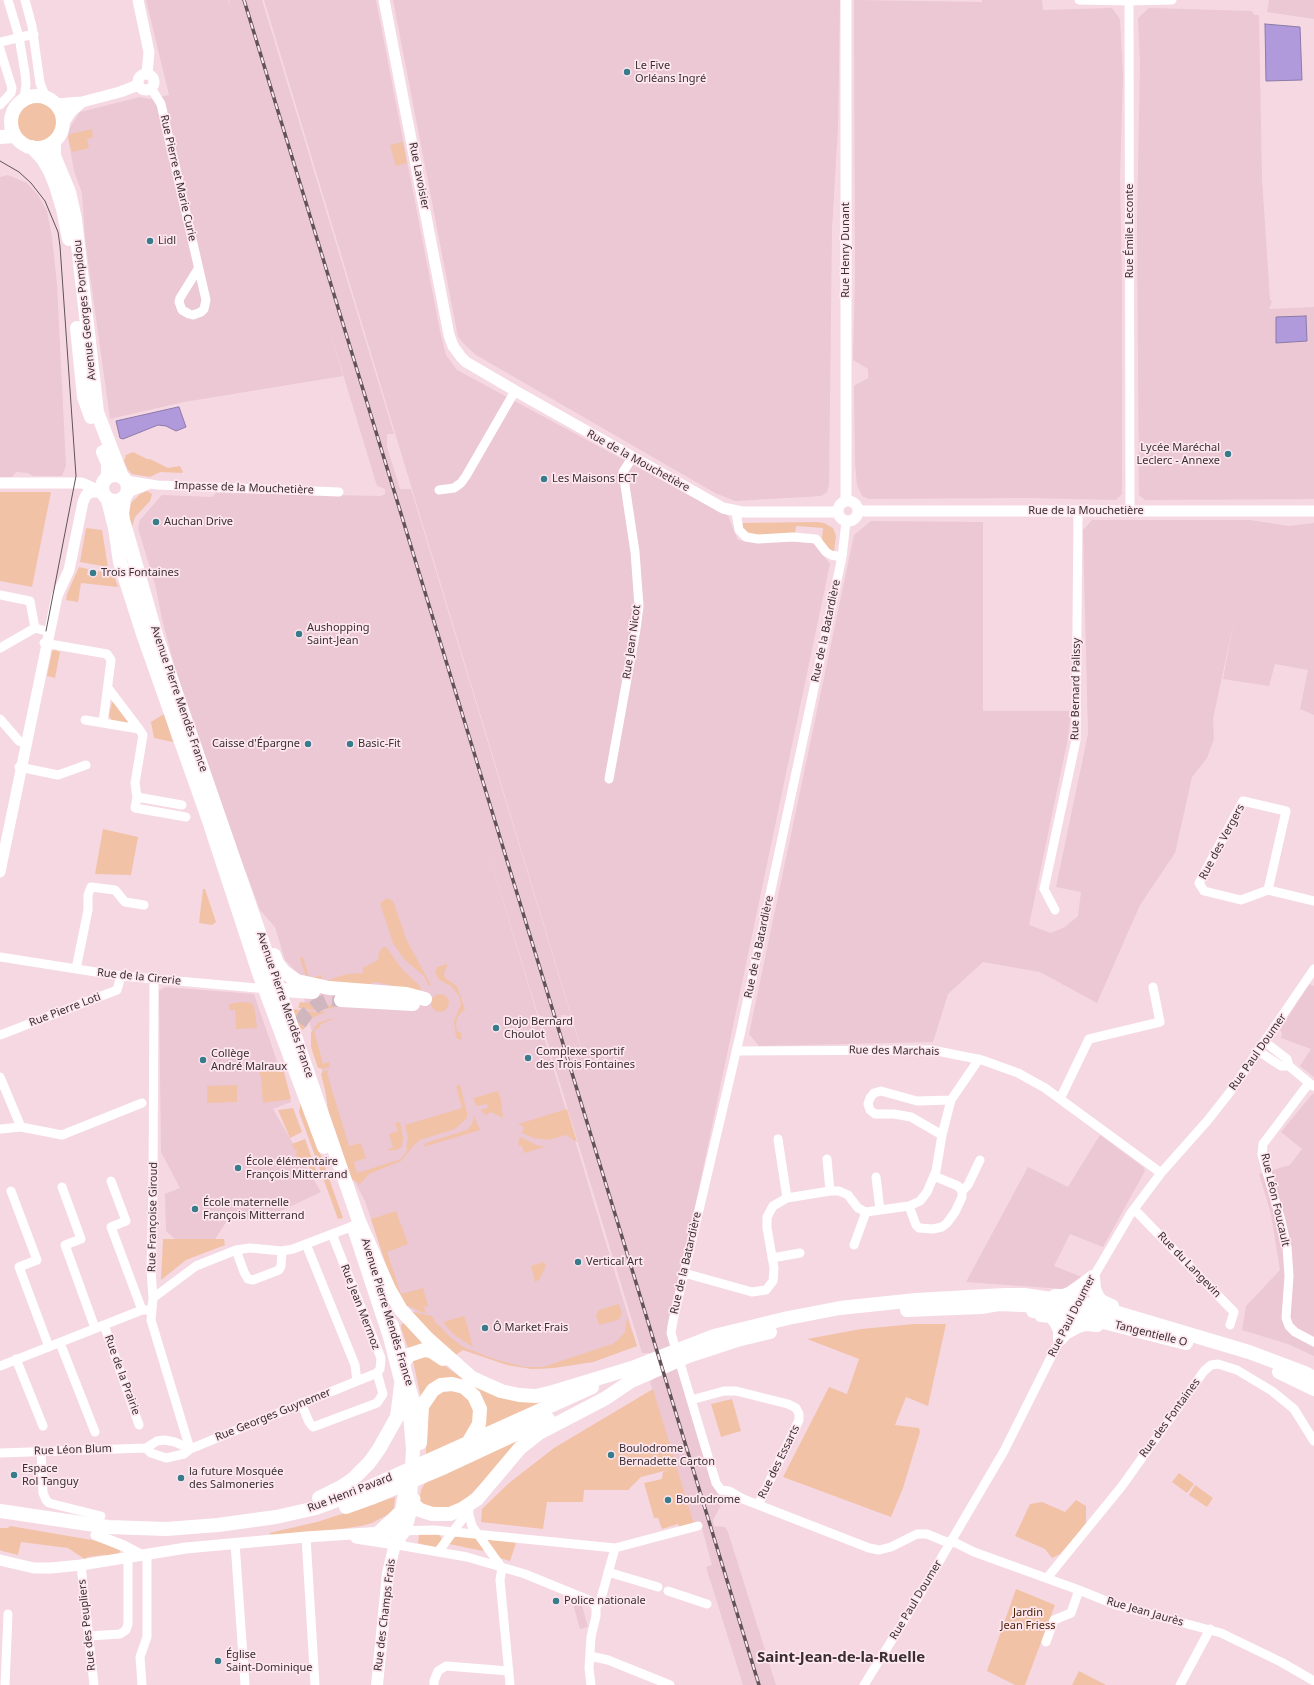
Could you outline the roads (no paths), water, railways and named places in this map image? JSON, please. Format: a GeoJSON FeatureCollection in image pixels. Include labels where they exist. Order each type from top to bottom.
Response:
{"type":"FeatureCollection","features":[{"type":"Feature","properties":{"kind":"main road"},"geometry":{"type":"LineString","coordinates":[[0,137],[15,136],[6,121],[15,108],[24,99],[31,96],[51,101],[60,110],[63,124],[62,131],[54,142],[35,151]]}},
{"type":"Feature","properties":{"kind":"main road","name":"Avenue Georges Pompidou"},"geometry":{"type":"LineString","coordinates":[[15,136],[23,144],[35,151],[50,171],[63,209],[70,242],[84,397],[115,487]]}},
{"type":"Feature","properties":{"kind":"main road","name":"Avenue Georges Pompidou"},"geometry":{"type":"LineString","coordinates":[[54,142],[54,156],[69,192],[75,219],[97,412],[115,487]]}},
{"type":"Feature","properties":{"kind":"main road","name":"Avenue Pierre Mendès France"},"geometry":{"type":"LineString","coordinates":[[115,487],[156,635],[256,922],[272,990],[271,1004],[337,1182],[356,1224]]}},
{"type":"Feature","properties":{"kind":"main road","name":"Avenue Pierre Mendès France"},"geometry":{"type":"LineString","coordinates":[[115,487],[115,528],[120,562],[356,1224],[390,1337],[410,1415],[413,1449]]}},
{"type":"Feature","properties":{"kind":"main road"},"geometry":{"type":"LineString","coordinates":[[256,922],[265,930],[277,963],[284,972],[296,981],[329,988],[406,994],[421,999]]}},
{"type":"Feature","properties":{"kind":"main road"},"geometry":{"type":"LineString","coordinates":[[272,990],[421,999]]}},
{"type":"Feature","properties":{"kind":"main road"},"geometry":{"type":"LineString","coordinates":[[341,1000],[417,1004],[421,999]]}},
{"type":"Feature","properties":{"kind":"main road"},"geometry":{"type":"LineString","coordinates":[[297,1059],[327,1147],[337,1182]]}},
{"type":"Feature","properties":{"kind":"main road"},"geometry":{"type":"LineString","coordinates":[[356,1224],[401,1310],[427,1338],[472,1378]]}},
{"type":"Feature","properties":{"kind":"main road"},"geometry":{"type":"LineString","coordinates":[[468,1443],[479,1424],[480,1409],[474,1396],[464,1387],[452,1384],[441,1385],[433,1390],[422,1406],[413,1449],[409,1502],[420,1510],[432,1514],[442,1515],[456,1512],[477,1499],[520,1448],[539,1433],[606,1398],[631,1374],[714,1336],[788,1318],[833,1310],[916,1300],[1005,1294],[1064,1296],[1075,1290],[1092,1277],[1094,1289],[1101,1301],[1174,1330]]}},
{"type":"Feature","properties":{"kind":"main road"},"geometry":{"type":"LineString","coordinates":[[1024,1295],[1075,1309]]}},
{"type":"Feature","properties":{"kind":"main road"},"geometry":{"type":"LineString","coordinates":[[276,1517],[341,1487],[353,1479],[369,1463],[379,1449],[397,1417],[404,1362],[413,1352],[424,1350],[431,1351],[472,1378],[501,1391],[519,1395],[536,1396],[631,1374],[737,1340],[802,1324],[886,1311],[981,1307],[1051,1316],[1058,1324],[1060,1340]]}},
{"type":"Feature","properties":{"kind":"main road","name":"Tangentielle O"},"geometry":{"type":"LineString","coordinates":[[981,1307],[1075,1309],[1131,1320],[1144,1320],[1249,1352],[1312,1382]]}},
{"type":"Feature","properties":{"kind":"main road","name":"Tangentielle O"},"geometry":{"type":"LineString","coordinates":[[1075,1309],[1114,1325],[1245,1360],[1295,1379],[1312,1382]]}},
{"type":"Feature","properties":{"kind":"main road"},"geometry":{"type":"LineString","coordinates":[[1060,1340],[1065,1333],[1086,1324],[1114,1325]]}},
{"type":"Feature","properties":{"kind":"main road","name":"Rue Henri Pavard"},"geometry":{"type":"LineString","coordinates":[[4,1517],[108,1527],[166,1529],[218,1526],[276,1517],[316,1508],[357,1493],[574,1396],[631,1374]]}},
{"type":"Feature","properties":{"kind":"main road","name":"Rue Henri Pavard"},"geometry":{"type":"LineString","coordinates":[[4,1517],[96,1535],[166,1538],[219,1535],[300,1521],[371,1498],[445,1467],[631,1374]]}},
{"type":"Feature","properties":{"kind":"main road","name":"Rue des Champs Frais"},"geometry":{"type":"LineString","coordinates":[[377,1685],[388,1573],[398,1545]]}},
{"type":"Feature","properties":{"kind":"street"},"geometry":{"type":"LineString","coordinates":[[8,0],[19,37],[26,84],[24,99]]}},
{"type":"Feature","properties":{"kind":"street"},"geometry":{"type":"LineString","coordinates":[[25,0],[34,34],[37,69],[40,83],[51,101],[82,102],[120,92],[138,85]]}},
{"type":"Feature","properties":{"kind":"street"},"geometry":{"type":"LineString","coordinates":[[138,0],[149,52],[147,74]]}},
{"type":"Feature","properties":{"kind":"street","name":"Rue Lavoisier"},"geometry":{"type":"LineString","coordinates":[[384,0],[449,335],[456,351]]}},
{"type":"Feature","properties":{"kind":"street","name":"Rue Henry Dunant"},"geometry":{"type":"LineString","coordinates":[[846,0],[846,501]]}},
{"type":"Feature","properties":{"kind":"street"},"geometry":{"type":"LineString","coordinates":[[1079,0],[1172,0]]}},
{"type":"Feature","properties":{"kind":"street","name":"Rue Émile Leconte"},"geometry":{"type":"LineString","coordinates":[[1129,1],[1130,511]]}},
{"type":"Feature","properties":{"kind":"street"},"geometry":{"type":"LineString","coordinates":[[0,42],[34,34]]}},
{"type":"Feature","properties":{"kind":"street"},"geometry":{"type":"LineString","coordinates":[[0,49],[12,88],[11,92],[0,105]]}},
{"type":"Feature","properties":{"kind":"street"},"geometry":{"type":"LineString","coordinates":[[147,74],[152,76],[154,81],[151,88],[143,90],[138,85],[137,80],[140,76],[147,74]]}},
{"type":"Feature","properties":{"kind":"street","name":"Rue Pierre et Marie Curie"},"geometry":{"type":"LineString","coordinates":[[151,88],[161,104],[206,300],[206,305],[201,312],[193,315],[182,310],[179,302],[198,269]]}},
{"type":"Feature","properties":{"kind":"street"},"geometry":{"type":"LineString","coordinates":[[63,124],[71,112],[82,102]]}},
{"type":"Feature","properties":{"kind":"street","name":"Rue de la Mouchetière"},"geometry":{"type":"LineString","coordinates":[[456,351],[466,362],[717,506],[736,512],[838,512]]}},
{"type":"Feature","properties":{"kind":"street"},"geometry":{"type":"LineString","coordinates":[[439,490],[451,489],[461,483],[515,391]]}},
{"type":"Feature","properties":{"kind":"street","name":"Rue Jean Nicot"},"geometry":{"type":"LineString","coordinates":[[609,779],[639,606],[634,544],[623,472],[632,458]]}},
{"type":"Feature","properties":{"kind":"street"},"geometry":{"type":"LineString","coordinates":[[0,483],[82,483],[115,487]]}},
{"type":"Feature","properties":{"kind":"street","name":"Impasse de la Mouchetière"},"geometry":{"type":"LineString","coordinates":[[115,487],[148,484],[339,492]]}},
{"type":"Feature","properties":{"kind":"street","name":"Impasse de la Mouchetière"},"geometry":{"type":"LineString","coordinates":[[115,487],[148,484]]}},
{"type":"Feature","properties":{"kind":"street"},"geometry":{"type":"LineString","coordinates":[[0,858],[47,636],[57,596],[69,570],[83,502],[86,495],[92,492],[115,487]]}},
{"type":"Feature","properties":{"kind":"street"},"geometry":{"type":"LineString","coordinates":[[846,501],[855,504],[858,512],[858,515],[853,520],[846,522],[840,518],[838,512],[839,506],[846,501]]}},
{"type":"Feature","properties":{"kind":"street","name":"Rue Bernard Palissy"},"geometry":{"type":"LineString","coordinates":[[1055,910],[1044,889],[1076,740],[1078,511]]}},
{"type":"Feature","properties":{"kind":"street","name":"Rue de la Mouchetière"},"geometry":{"type":"LineString","coordinates":[[858,512],[1314,511]]}},
{"type":"Feature","properties":{"kind":"street"},"geometry":{"type":"LineString","coordinates":[[736,512],[738,530],[746,537],[758,539],[793,537],[816,539],[829,554],[842,558]]}},
{"type":"Feature","properties":{"kind":"street","name":"Rue de la Batardière"},"geometry":{"type":"LineString","coordinates":[[726,1491],[721,1490],[716,1483],[672,1336],[673,1321],[736,1051],[842,558],[846,522]]}},
{"type":"Feature","properties":{"kind":"street"},"geometry":{"type":"LineString","coordinates":[[0,595],[30,601],[35,628],[47,636],[107,654],[111,660],[103,723]]}},
{"type":"Feature","properties":{"kind":"street"},"geometry":{"type":"LineString","coordinates":[[0,648],[35,628]]}},
{"type":"Feature","properties":{"kind":"street"},"geometry":{"type":"LineString","coordinates":[[108,688],[143,736],[135,783],[137,797],[135,808],[186,817]]}},
{"type":"Feature","properties":{"kind":"street"},"geometry":{"type":"LineString","coordinates":[[0,719],[19,741],[25,744]]}},
{"type":"Feature","properties":{"kind":"street"},"geometry":{"type":"LineString","coordinates":[[85,720],[139,729]]}},
{"type":"Feature","properties":{"kind":"street"},"geometry":{"type":"LineString","coordinates":[[20,767],[58,775],[86,765]]}},
{"type":"Feature","properties":{"kind":"street"},"geometry":{"type":"LineString","coordinates":[[0,872],[20,767]]}},
{"type":"Feature","properties":{"kind":"street"},"geometry":{"type":"LineString","coordinates":[[137,797],[182,805]]}},
{"type":"Feature","properties":{"kind":"street","name":"Rue des Vergers"},"geometry":{"type":"LineString","coordinates":[[1243,801],[1286,811],[1268,890],[1241,900],[1204,891],[1199,883],[1243,801]]}},
{"type":"Feature","properties":{"kind":"street"},"geometry":{"type":"LineString","coordinates":[[76,969],[88,910],[88,895],[91,887],[114,890],[124,902],[144,905]]}},
{"type":"Feature","properties":{"kind":"street"},"geometry":{"type":"LineString","coordinates":[[1268,890],[1314,901]]}},
{"type":"Feature","properties":{"kind":"street","name":"Rue de la Cirerie"},"geometry":{"type":"LineString","coordinates":[[0,957],[121,976],[272,990]]}},
{"type":"Feature","properties":{"kind":"street","name":"Rue Paul Doumer"},"geometry":{"type":"LineString","coordinates":[[864,1685],[916,1601],[1004,1451],[1092,1277],[1134,1209],[1161,1173],[1208,1120],[1265,1042],[1314,969]]}},
{"type":"Feature","properties":{"kind":"street","name":"Rue Pierre Loti"},"geometry":{"type":"LineString","coordinates":[[0,1035],[117,990],[121,976]]}},
{"type":"Feature","properties":{"kind":"street","name":"Rue Françoise Giroud"},"geometry":{"type":"LineString","coordinates":[[154,980],[151,1270],[153,1298],[151,1320],[190,1449]]}},
{"type":"Feature","properties":{"kind":"street"},"geometry":{"type":"LineString","coordinates":[[1060,1099],[1089,1039],[1160,1022],[1153,987]]}},
{"type":"Feature","properties":{"kind":"street"},"geometry":{"type":"LineString","coordinates":[[1265,1042],[1287,1059],[1289,1066],[1312,1085]]}},
{"type":"Feature","properties":{"kind":"street","name":"Rue des Marchais"},"geometry":{"type":"LineString","coordinates":[[736,1051],[932,1050],[979,1059],[1018,1073],[1045,1088],[1150,1163],[1161,1173]]}},
{"type":"Feature","properties":{"kind":"street"},"geometry":{"type":"LineString","coordinates":[[1258,1051],[1281,1066],[1289,1066]]}},
{"type":"Feature","properties":{"kind":"street"},"geometry":{"type":"LineString","coordinates":[[684,1274],[752,1292],[766,1290],[773,1282],[774,1268],[767,1228],[767,1218],[773,1206],[787,1198],[830,1191],[839,1191],[848,1195],[858,1208],[866,1212],[909,1206],[920,1201],[927,1192],[938,1164],[942,1135],[951,1100],[979,1059]]}},
{"type":"Feature","properties":{"kind":"street"},"geometry":{"type":"LineString","coordinates":[[0,1077],[21,1127]]}},
{"type":"Feature","properties":{"kind":"street","name":"Rue Léon Foucault"},"geometry":{"type":"LineString","coordinates":[[1312,1085],[1263,1144],[1262,1155],[1287,1247],[1289,1276],[1286,1318],[1289,1326],[1295,1332],[1314,1342]]}},
{"type":"Feature","properties":{"kind":"street"},"geometry":{"type":"LineString","coordinates":[[942,1135],[911,1117],[894,1114],[875,1114],[870,1110],[868,1104],[874,1093],[881,1091],[917,1101],[951,1100]]}},
{"type":"Feature","properties":{"kind":"street"},"geometry":{"type":"LineString","coordinates":[[0,1129],[21,1127],[62,1135],[142,1103]]}},
{"type":"Feature","properties":{"kind":"street"},"geometry":{"type":"LineString","coordinates":[[778,1139],[787,1198]]}},
{"type":"Feature","properties":{"kind":"street"},"geometry":{"type":"LineString","coordinates":[[827,1159],[830,1191]]}},
{"type":"Feature","properties":{"kind":"street"},"geometry":{"type":"LineString","coordinates":[[962,1191],[968,1185],[980,1160]]}},
{"type":"Feature","properties":{"kind":"street"},"geometry":{"type":"LineString","coordinates":[[909,1206],[916,1225],[919,1228],[932,1229],[942,1227],[952,1218],[962,1197],[962,1191],[958,1186],[934,1176]]}},
{"type":"Feature","properties":{"kind":"street"},"geometry":{"type":"LineString","coordinates":[[876,1177],[880,1210]]}},
{"type":"Feature","properties":{"kind":"street"},"geometry":{"type":"LineString","coordinates":[[111,1181],[126,1221],[111,1227],[142,1310]]}},
{"type":"Feature","properties":{"kind":"street","name":"Rue de la Prairie"},"geometry":{"type":"LineString","coordinates":[[62,1187],[81,1239],[64,1245],[95,1328]]}},
{"type":"Feature","properties":{"kind":"street"},"geometry":{"type":"LineString","coordinates":[[11,1191],[37,1260],[19,1266],[49,1347]]}},
{"type":"Feature","properties":{"kind":"street","name":"Rue du Langevin"},"geometry":{"type":"LineString","coordinates":[[1134,1209],[1234,1312],[1230,1325]]}},
{"type":"Feature","properties":{"kind":"street"},"geometry":{"type":"LineString","coordinates":[[854,1245],[866,1212]]}},
{"type":"Feature","properties":{"kind":"street"},"geometry":{"type":"LineString","coordinates":[[153,1298],[196,1266],[236,1250],[250,1248],[282,1251],[306,1244],[356,1224]]}},
{"type":"Feature","properties":{"kind":"street","name":"Avenue Pierre Mendès France"},"geometry":{"type":"LineString","coordinates":[[356,1224],[396,1334],[417,1411],[413,1449]]}},
{"type":"Feature","properties":{"kind":"street","name":"Rue Jean Mermoz"},"geometry":{"type":"LineString","coordinates":[[302,1403],[309,1422],[313,1427],[377,1403],[383,1394],[377,1373],[380,1369],[381,1358],[332,1234]]}},
{"type":"Feature","properties":{"kind":"street"},"geometry":{"type":"LineString","coordinates":[[306,1244],[355,1365],[357,1381]]}},
{"type":"Feature","properties":{"kind":"street"},"geometry":{"type":"LineString","coordinates":[[236,1250],[244,1272],[248,1279],[252,1280],[279,1270],[281,1266],[282,1251]]}},
{"type":"Feature","properties":{"kind":"street"},"geometry":{"type":"LineString","coordinates":[[772,1258],[800,1253]]}},
{"type":"Feature","properties":{"kind":"street","name":"Rue de la Prairie"},"geometry":{"type":"LineString","coordinates":[[0,1366],[142,1310],[152,1310]]}},
{"type":"Feature","properties":{"kind":"street","name":"Rue de la Prairie"},"geometry":{"type":"LineString","coordinates":[[104,1324],[139,1425]]}},
{"type":"Feature","properties":{"kind":"street"},"geometry":{"type":"LineString","coordinates":[[60,1343],[95,1432]]}},
{"type":"Feature","properties":{"kind":"street"},"geometry":{"type":"LineString","coordinates":[[16,1359],[43,1426]]}},
{"type":"Feature","properties":{"kind":"street","name":"Rue des Fontaines"},"geometry":{"type":"LineString","coordinates":[[1047,1578],[1122,1486],[1204,1371],[1211,1365],[1218,1364],[1237,1370],[1280,1397],[1299,1416],[1314,1441]]}},
{"type":"Feature","properties":{"kind":"street","name":"Rue Georges Guynemer"},"geometry":{"type":"LineString","coordinates":[[190,1449],[377,1373]]}},
{"type":"Feature","properties":{"kind":"street","name":"Rue des Essarts"},"geometry":{"type":"LineString","coordinates":[[691,1400],[724,1391],[736,1391],[788,1404],[796,1408],[799,1414],[798,1420],[758,1505]]}},
{"type":"Feature","properties":{"kind":"street","name":"Rue Léon Blum"},"geometry":{"type":"LineString","coordinates":[[0,1453],[146,1448],[157,1441],[164,1440],[175,1442],[190,1449],[184,1454],[166,1458],[151,1453],[146,1448]]}},
{"type":"Feature","properties":{"kind":"street"},"geometry":{"type":"LineString","coordinates":[[41,1451],[43,1493],[46,1500],[50,1503],[101,1516]]}},
{"type":"Feature","properties":{"kind":"street","name":"Rue Jean Jaurès"},"geometry":{"type":"LineString","coordinates":[[726,1491],[869,1548],[879,1550],[891,1547],[917,1534],[927,1534],[1126,1608],[1221,1633],[1281,1662],[1314,1681]]}},
{"type":"Feature","properties":{"kind":"street"},"geometry":{"type":"LineString","coordinates":[[438,1552],[477,1499]]}},
{"type":"Feature","properties":{"kind":"street"},"geometry":{"type":"LineString","coordinates":[[398,1545],[409,1502]]}},
{"type":"Feature","properties":{"kind":"street"},"geometry":{"type":"LineString","coordinates":[[376,1532],[409,1502]]}},
{"type":"Feature","properties":{"kind":"street"},"geometry":{"type":"LineString","coordinates":[[468,1511],[470,1522],[502,1568],[500,1580],[510,1685]]}},
{"type":"Feature","properties":{"kind":"street"},"geometry":{"type":"LineString","coordinates":[[0,1560],[34,1568],[81,1566],[186,1548],[306,1537],[402,1531],[453,1532],[615,1548],[698,1526]]}},
{"type":"Feature","properties":{"kind":"street"},"geometry":{"type":"LineString","coordinates":[[96,1535],[144,1555]]}},
{"type":"Feature","properties":{"kind":"street"},"geometry":{"type":"LineString","coordinates":[[334,1535],[467,1557],[526,1574],[591,1601],[596,1606]]}},
{"type":"Feature","properties":{"kind":"street"},"geometry":{"type":"LineString","coordinates":[[306,1537],[315,1685]]}},
{"type":"Feature","properties":{"kind":"street"},"geometry":{"type":"LineString","coordinates":[[88,1636],[120,1634],[126,1630],[128,1624],[124,1558],[120,1544]]}},
{"type":"Feature","properties":{"kind":"street"},"geometry":{"type":"LineString","coordinates":[[235,1544],[245,1685]]}},
{"type":"Feature","properties":{"kind":"street"},"geometry":{"type":"LineString","coordinates":[[592,1685],[589,1668],[591,1637],[596,1616],[596,1606],[600,1602],[615,1548]]}},
{"type":"Feature","properties":{"kind":"street"},"geometry":{"type":"LineString","coordinates":[[142,1685],[140,1657],[146,1637],[144,1555]]}},
{"type":"Feature","properties":{"kind":"street","name":"Rue des Peupliers"},"geometry":{"type":"LineString","coordinates":[[81,1566],[94,1685]]}},
{"type":"Feature","properties":{"kind":"street"},"geometry":{"type":"LineString","coordinates":[[608,1572],[658,1587]]}},
{"type":"Feature","properties":{"kind":"street"},"geometry":{"type":"LineString","coordinates":[[1046,1642],[1054,1620],[1071,1613],[1079,1590]]}},
{"type":"Feature","properties":{"kind":"street"},"geometry":{"type":"LineString","coordinates":[[668,1591],[707,1604]]}},
{"type":"Feature","properties":{"kind":"street"},"geometry":{"type":"LineString","coordinates":[[5,1685],[8,1614]]}},
{"type":"Feature","properties":{"kind":"street"},"geometry":{"type":"LineString","coordinates":[[1180,1685],[1210,1629]]}},
{"type":"Feature","properties":{"kind":"street"},"geometry":{"type":"LineString","coordinates":[[590,1656],[608,1660],[670,1685]]}},
{"type":"Feature","properties":{"kind":"street"},"geometry":{"type":"LineString","coordinates":[[434,1685],[438,1671],[446,1666],[509,1671]]}},
{"type":"Feature","properties":{"kind":"tunnel"},"geometry":{"type":"LineString","coordinates":[[295,1043],[295,1031],[306,1014],[317,1005],[330,999],[341,1000]]}},
{"type":"Feature","properties":{"kind":"tram line"},"geometry":{"type":"LineString","coordinates":[[0,161],[19,172],[31,183],[45,201],[58,232],[60,246],[76,476],[46,631]]}},
{"type":"Feature","properties":{"kind":"railway"},"geometry":{"type":"LineString","coordinates":[[244,0],[759,1685]]}},
{"type":"Feature","properties":{"kind":"place","name":"Le Five Orléans Ingré"},"geometry":{"type":"Point","coordinates":[627,72]}},
{"type":"Feature","properties":{"kind":"place","name":"Lidl"},"geometry":{"type":"Point","coordinates":[150,241]}},
{"type":"Feature","properties":{"kind":"place","name":"Lycée Maréchal Leclerc - Annexe"},"geometry":{"type":"Point","coordinates":[1228,454]}},
{"type":"Feature","properties":{"kind":"place","name":"Les Maisons ECT"},"geometry":{"type":"Point","coordinates":[544,479]}},
{"type":"Feature","properties":{"kind":"place","name":"Auchan Drive"},"geometry":{"type":"Point","coordinates":[156,522]}},
{"type":"Feature","properties":{"kind":"place","name":"Trois Fontaines"},"geometry":{"type":"Point","coordinates":[93,573]}},
{"type":"Feature","properties":{"kind":"place","name":"Aushopping Saint-Jean"},"geometry":{"type":"Point","coordinates":[299,634]}},
{"type":"Feature","properties":{"kind":"place","name":"Caisse d'Épargne"},"geometry":{"type":"Point","coordinates":[308,744]}},
{"type":"Feature","properties":{"kind":"place","name":"Basic-Fit"},"geometry":{"type":"Point","coordinates":[350,744]}},
{"type":"Feature","properties":{"kind":"place","name":"Dojo Bernard Choulot"},"geometry":{"type":"Point","coordinates":[496,1028]}},
{"type":"Feature","properties":{"kind":"place","name":"Complexe sportif des Trois Fontaines"},"geometry":{"type":"Point","coordinates":[528,1058]}},
{"type":"Feature","properties":{"kind":"place","name":"Collège André Malraux"},"geometry":{"type":"Point","coordinates":[203,1060]}},
{"type":"Feature","properties":{"kind":"place","name":"École élémentaire François Mitterrand"},"geometry":{"type":"Point","coordinates":[238,1168]}},
{"type":"Feature","properties":{"kind":"place","name":"École maternelle François Mitterrand"},"geometry":{"type":"Point","coordinates":[195,1209]}},
{"type":"Feature","properties":{"kind":"place","name":"Vertical Art"},"geometry":{"type":"Point","coordinates":[578,1262]}},
{"type":"Feature","properties":{"kind":"place","name":"Ô Market Frais"},"geometry":{"type":"Point","coordinates":[485,1328]}},
{"type":"Feature","properties":{"kind":"place","name":"Boulodrome Bernadette Carton"},"geometry":{"type":"Point","coordinates":[611,1455]}},
{"type":"Feature","properties":{"kind":"place","name":"Espace Rol Tanguy"},"geometry":{"type":"Point","coordinates":[14,1475]}},
{"type":"Feature","properties":{"kind":"place","name":"la future Mosquée des Salmoneries"},"geometry":{"type":"Point","coordinates":[181,1478]}},
{"type":"Feature","properties":{"kind":"place","name":"Boulodrome"},"geometry":{"type":"Point","coordinates":[668,1500]}},
{"type":"Feature","properties":{"kind":"place","name":"Police nationale"},"geometry":{"type":"Point","coordinates":[556,1601]}},
{"type":"Feature","properties":{"kind":"place","name":"Église Saint-Dominique"},"geometry":{"type":"Point","coordinates":[218,1661]}},
{"type":"Feature","properties":{"kind":"district","name":"Saint-Jean-de-la-Ruelle"},"geometry":{"type":"Point","coordinates":[841,1658]}},
{"type":"Feature","properties":{"kind":"park label","name":"Jardin Jean Friess"},"geometry":{"type":"Point","coordinates":[1028,1619]}}]}
